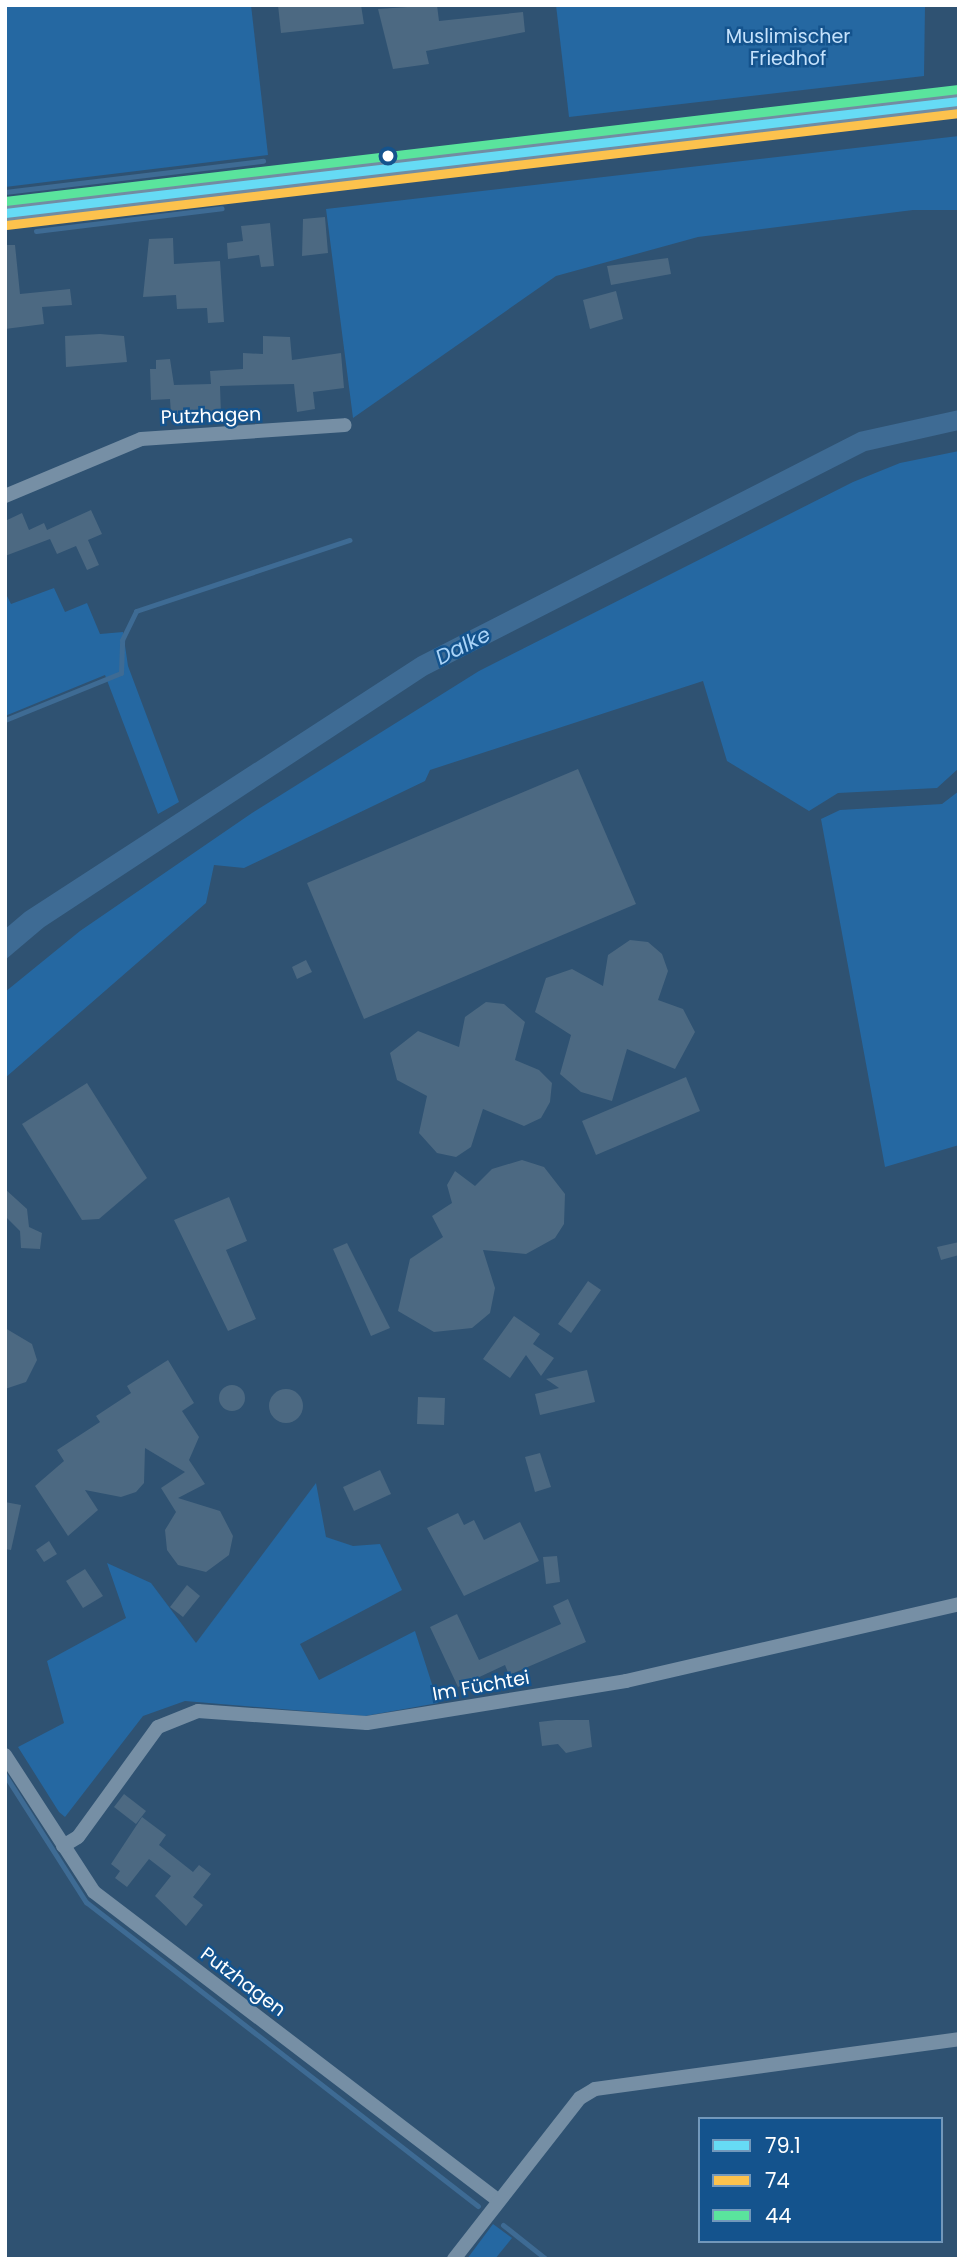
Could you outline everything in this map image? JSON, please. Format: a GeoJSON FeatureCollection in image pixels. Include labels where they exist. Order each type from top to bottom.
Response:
{"type":"FeatureCollection","features":[{"type":"Feature","properties":{"kind":"main road"},"geometry":{"type":"LineString","coordinates":[[5,213],[959,101]]}},
{"type":"Feature","properties":{"kind":"street","name":"Putzhagen"},"geometry":{"type":"LineString","coordinates":[[5,496],[141,439],[345,425]]}},
{"type":"Feature","properties":{"kind":"street","name":"Im Füchtei"},"geometry":{"type":"LineString","coordinates":[[63,1846],[78,1837],[158,1727],[198,1711],[367,1723],[432,1714],[626,1681],[959,1604]]}},
{"type":"Feature","properties":{"kind":"street","name":"Putzhagen"},"geometry":{"type":"LineString","coordinates":[[5,1755],[94,1892],[499,2201]]}},
{"type":"Feature","properties":{"kind":"street"},"geometry":{"type":"LineString","coordinates":[[454,2259],[580,2098],[595,2089],[959,2039]]}},
{"type":"Feature","properties":{"kind":"green space"},"geometry":{"type":"Polygon","coordinates":[[[5,5],[251,5],[268,155],[5,187],[5,5]]]}},
{"type":"Feature","properties":{"kind":"green space","name":"Muslimischer Friedhof"},"geometry":{"type":"Polygon","coordinates":[[[556,5],[925,5],[924,76],[569,117],[556,5]]]}},
{"type":"Feature","properties":{"kind":"green space"},"geometry":{"type":"Polygon","coordinates":[[[959,136],[959,210],[913,210],[698,237],[556,276],[353,418],[326,209],[959,136]]]}},
{"type":"Feature","properties":{"kind":"green space"},"geometry":{"type":"Polygon","coordinates":[[[959,451],[959,768],[937,788],[838,793],[809,811],[727,761],[703,681],[430,770],[425,781],[244,868],[214,865],[206,903],[5,1078],[5,992],[80,931],[252,813],[479,671],[853,482],[900,463],[959,451]]]}},
{"type":"Feature","properties":{"kind":"green space"},"geometry":{"type":"Polygon","coordinates":[[[54,588],[65,612],[87,603],[100,634],[123,632],[128,666],[179,802],[158,814],[105,675],[5,716],[5,592],[11,604],[54,588]]]}},
{"type":"Feature","properties":{"kind":"green space"},"geometry":{"type":"Polygon","coordinates":[[[959,791],[959,1145],[885,1167],[821,819],[840,810],[942,804],[959,791]]]}},
{"type":"Feature","properties":{"kind":"green space"},"geometry":{"type":"Polygon","coordinates":[[[316,1483],[326,1537],[353,1546],[380,1544],[402,1590],[300,1644],[319,1680],[415,1631],[438,1703],[365,1716],[185,1701],[143,1716],[65,1817],[59,1812],[18,1747],[64,1723],[47,1661],[126,1618],[107,1563],[151,1583],[196,1643],[316,1483]]]}},
{"type":"Feature","properties":{"kind":"green space"},"geometry":{"type":"Polygon","coordinates":[[[493,2224],[512,2238],[495,2259],[467,2259],[493,2224]]]}},
{"type":"Feature","properties":{"kind":"water","name":"Dalke"},"geometry":{"type":"Polygon","coordinates":[[[959,410],[959,430],[866,451],[427,675],[44,927],[5,960],[5,929],[25,912],[418,657],[859,432],[959,410]]]}},
{"type":"Feature","properties":{"kind":"building"},"geometry":{"type":"Polygon","coordinates":[[[278,5],[361,5],[364,24],[281,33],[278,5]]]}},
{"type":"Feature","properties":{"kind":"building"},"geometry":{"type":"Polygon","coordinates":[[[437,5],[439,21],[523,12],[525,32],[426,51],[429,64],[393,69],[378,9],[437,5]]]}},
{"type":"Feature","properties":{"kind":"building"},"geometry":{"type":"Polygon","coordinates":[[[325,217],[328,253],[302,256],[303,219],[325,217]]]}},
{"type":"Feature","properties":{"kind":"building"},"geometry":{"type":"Polygon","coordinates":[[[270,223],[274,266],[261,267],[259,255],[228,259],[227,243],[243,241],[241,226],[270,223]]]}},
{"type":"Feature","properties":{"kind":"building"},"geometry":{"type":"Polygon","coordinates":[[[173,238],[174,264],[220,261],[224,322],[208,323],[207,308],[177,309],[176,295],[143,297],[149,239],[173,238]]]}},
{"type":"Feature","properties":{"kind":"building"},"geometry":{"type":"Polygon","coordinates":[[[5,245],[15,245],[20,294],[70,289],[72,305],[42,307],[44,324],[5,329],[5,245]]]}},
{"type":"Feature","properties":{"kind":"building"},"geometry":{"type":"Polygon","coordinates":[[[668,258],[671,274],[611,285],[607,266],[668,258]]]}},
{"type":"Feature","properties":{"kind":"building"},"geometry":{"type":"Polygon","coordinates":[[[616,291],[623,319],[590,329],[583,300],[616,291]]]}},
{"type":"Feature","properties":{"kind":"building"},"geometry":{"type":"Polygon","coordinates":[[[65,336],[124,336],[127,362],[66,367],[65,336]]]}},
{"type":"Feature","properties":{"kind":"building"},"geometry":{"type":"Polygon","coordinates":[[[263,336],[290,337],[292,360],[341,353],[344,388],[313,392],[315,409],[297,412],[294,384],[220,386],[221,414],[171,414],[170,399],[151,400],[150,369],[156,369],[156,360],[170,359],[174,385],[211,384],[210,371],[243,369],[243,353],[263,354],[263,336]]]}},
{"type":"Feature","properties":{"kind":"building"},"geometry":{"type":"Polygon","coordinates":[[[91,510],[102,534],[88,540],[99,565],[87,570],[76,546],[57,554],[50,539],[5,556],[5,521],[22,513],[29,530],[44,523],[47,530],[91,510]]]}},
{"type":"Feature","properties":{"kind":"building"},"geometry":{"type":"Polygon","coordinates":[[[578,769],[636,904],[364,1019],[307,883],[578,769]]]}},
{"type":"Feature","properties":{"kind":"building"},"geometry":{"type":"Polygon","coordinates":[[[630,940],[648,942],[662,954],[668,971],[658,1000],[683,1009],[695,1032],[675,1069],[627,1049],[612,1101],[581,1092],[560,1074],[571,1035],[535,1012],[546,978],[572,969],[603,986],[608,955],[630,940]]]}},
{"type":"Feature","properties":{"kind":"building"},"geometry":{"type":"Polygon","coordinates":[[[306,960],[312,972],[297,979],[292,967],[306,960]]]}},
{"type":"Feature","properties":{"kind":"building"},"geometry":{"type":"Polygon","coordinates":[[[486,1002],[504,1004],[525,1022],[515,1060],[539,1070],[552,1083],[550,1102],[541,1118],[524,1126],[483,1109],[471,1147],[456,1157],[437,1153],[419,1133],[427,1096],[397,1080],[390,1053],[418,1031],[459,1047],[465,1017],[486,1002]]]}},
{"type":"Feature","properties":{"kind":"building"},"geometry":{"type":"Polygon","coordinates":[[[686,1077],[700,1111],[596,1155],[582,1121],[686,1077]]]}},
{"type":"Feature","properties":{"kind":"building"},"geometry":{"type":"Polygon","coordinates":[[[87,1083],[147,1178],[99,1219],[82,1220],[22,1124],[87,1083]]]}},
{"type":"Feature","properties":{"kind":"building"},"geometry":{"type":"Polygon","coordinates":[[[522,1160],[544,1167],[565,1194],[564,1224],[555,1238],[526,1254],[483,1250],[495,1288],[490,1313],[472,1328],[434,1332],[398,1311],[410,1259],[443,1237],[432,1216],[452,1203],[447,1185],[455,1171],[475,1186],[492,1169],[522,1160]]]}},
{"type":"Feature","properties":{"kind":"building"},"geometry":{"type":"Polygon","coordinates":[[[5,1189],[27,1209],[29,1227],[42,1233],[40,1249],[21,1248],[20,1231],[5,1216],[5,1189]]]}},
{"type":"Feature","properties":{"kind":"building"},"geometry":{"type":"Polygon","coordinates":[[[229,1197],[247,1241],[226,1250],[256,1319],[228,1331],[174,1220],[229,1197]]]}},
{"type":"Feature","properties":{"kind":"building"},"geometry":{"type":"Polygon","coordinates":[[[959,1242],[959,1255],[941,1260],[937,1247],[959,1242]]]}},
{"type":"Feature","properties":{"kind":"building"},"geometry":{"type":"Polygon","coordinates":[[[347,1243],[390,1328],[371,1336],[333,1249],[347,1243]]]}},
{"type":"Feature","properties":{"kind":"building"},"geometry":{"type":"Polygon","coordinates":[[[588,1281],[601,1290],[571,1333],[558,1324],[588,1281]]]}},
{"type":"Feature","properties":{"kind":"building"},"geometry":{"type":"Polygon","coordinates":[[[514,1316],[540,1334],[533,1344],[554,1358],[541,1376],[526,1355],[510,1378],[483,1359],[514,1316]]]}},
{"type":"Feature","properties":{"kind":"building"},"geometry":{"type":"Polygon","coordinates":[[[5,1328],[32,1344],[37,1360],[26,1382],[5,1389],[5,1328]]]}},
{"type":"Feature","properties":{"kind":"building"},"geometry":{"type":"Polygon","coordinates":[[[168,1360],[194,1403],[182,1411],[199,1437],[189,1460],[205,1484],[178,1498],[220,1511],[233,1536],[229,1555],[206,1572],[178,1565],[167,1550],[165,1530],[176,1512],[161,1488],[185,1472],[145,1448],[144,1483],[136,1492],[121,1497],[85,1490],[98,1510],[68,1536],[35,1486],[64,1461],[57,1450],[100,1422],[96,1416],[131,1393],[127,1386],[168,1360]]]}},
{"type":"Feature","properties":{"kind":"building"},"geometry":{"type":"Polygon","coordinates":[[[587,1370],[595,1402],[540,1415],[535,1394],[559,1388],[546,1379],[587,1370]]]}},
{"type":"Feature","properties":{"kind":"building"},"geometry":{"type":"Polygon","coordinates":[[[232,1385],[241,1389],[245,1398],[241,1407],[232,1411],[223,1407],[219,1398],[223,1389],[232,1385]]]}},
{"type":"Feature","properties":{"kind":"building"},"geometry":{"type":"Polygon","coordinates":[[[286,1389],[298,1394],[303,1406],[298,1418],[286,1423],[274,1418],[269,1406],[274,1394],[286,1389]]]}},
{"type":"Feature","properties":{"kind":"building"},"geometry":{"type":"Polygon","coordinates":[[[418,1397],[445,1398],[444,1425],[417,1424],[418,1397]]]}},
{"type":"Feature","properties":{"kind":"building"},"geometry":{"type":"Polygon","coordinates":[[[540,1453],[551,1487],[535,1492],[525,1457],[540,1453]]]}},
{"type":"Feature","properties":{"kind":"building"},"geometry":{"type":"Polygon","coordinates":[[[380,1470],[391,1494],[354,1511],[343,1487],[380,1470]]]}},
{"type":"Feature","properties":{"kind":"building"},"geometry":{"type":"Polygon","coordinates":[[[5,1502],[21,1505],[11,1550],[5,1549],[5,1502]]]}},
{"type":"Feature","properties":{"kind":"building"},"geometry":{"type":"Polygon","coordinates":[[[458,1513],[464,1525],[474,1520],[484,1540],[520,1522],[539,1561],[464,1596],[427,1528],[458,1513]]]}},
{"type":"Feature","properties":{"kind":"building"},"geometry":{"type":"Polygon","coordinates":[[[49,1541],[57,1554],[44,1562],[36,1550],[49,1541]]]}},
{"type":"Feature","properties":{"kind":"building"},"geometry":{"type":"Polygon","coordinates":[[[557,1556],[560,1582],[546,1584],[543,1557],[557,1556]]]}},
{"type":"Feature","properties":{"kind":"building"},"geometry":{"type":"Polygon","coordinates":[[[85,1569],[103,1596],[83,1608],[66,1581],[85,1569]]]}},
{"type":"Feature","properties":{"kind":"building"},"geometry":{"type":"Polygon","coordinates":[[[187,1585],[200,1596],[183,1617],[170,1607],[187,1585]]]}},
{"type":"Feature","properties":{"kind":"building"},"geometry":{"type":"Polygon","coordinates":[[[568,1599],[586,1642],[509,1675],[505,1665],[458,1687],[430,1627],[457,1614],[479,1660],[561,1624],[553,1606],[568,1599]]]}},
{"type":"Feature","properties":{"kind":"building"},"geometry":{"type":"Polygon","coordinates":[[[589,1720],[592,1747],[566,1753],[558,1744],[542,1746],[539,1722],[589,1720]]]}},
{"type":"Feature","properties":{"kind":"building"},"geometry":{"type":"Polygon","coordinates":[[[124,1794],[146,1811],[136,1824],[114,1807],[124,1794]]]}},
{"type":"Feature","properties":{"kind":"building"},"geometry":{"type":"Polygon","coordinates":[[[142,1817],[166,1835],[159,1845],[193,1872],[199,1865],[211,1874],[193,1897],[203,1905],[186,1926],[155,1896],[171,1876],[149,1859],[127,1887],[115,1878],[120,1871],[111,1864],[142,1817]]]}},
{"type":"Feature","properties":{"kind":"waterway"},"geometry":{"type":"LineString","coordinates":[[5,192],[263,161]]}},
{"type":"Feature","properties":{"kind":"waterway"},"geometry":{"type":"LineString","coordinates":[[36,231],[222,208]]}},
{"type":"Feature","properties":{"kind":"waterway"},"geometry":{"type":"LineString","coordinates":[[5,720],[121,673],[122,640],[136,611],[349,540]]}},
{"type":"Feature","properties":{"kind":"waterway"},"geometry":{"type":"LineString","coordinates":[[5,1775],[86,1902],[478,2206]]}},
{"type":"Feature","properties":{"kind":"waterway"},"geometry":{"type":"LineString","coordinates":[[503,2225],[546,2259]]}},
{"type":"Feature","properties":{"kind":"transit line","name":"44"},"geometry":{"type":"LineString","coordinates":[[5,201],[958,89]]}},
{"type":"Feature","properties":{"kind":"transit line","name":"79.1"},"geometry":{"type":"LineString","coordinates":[[5,213],[959,101]]}},
{"type":"Feature","properties":{"kind":"transit line","name":"74"},"geometry":{"type":"LineString","coordinates":[[6,225],[959,113]]}}]}
